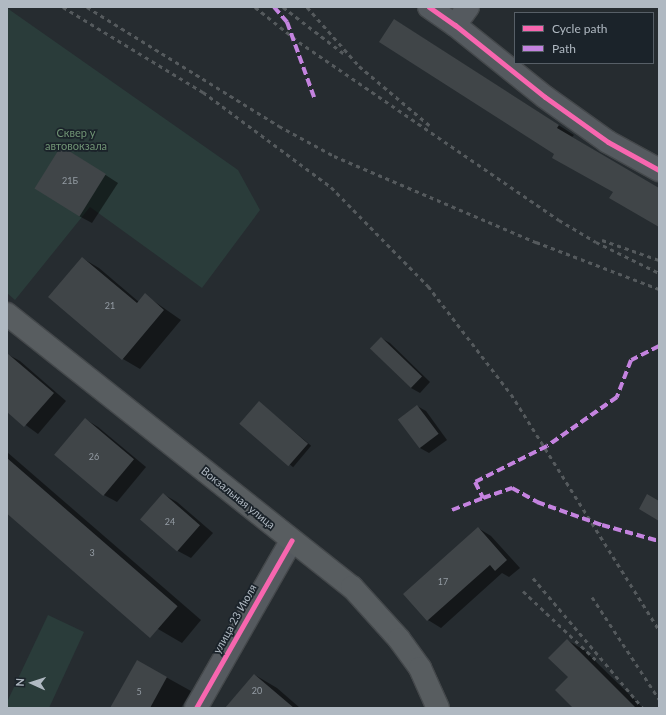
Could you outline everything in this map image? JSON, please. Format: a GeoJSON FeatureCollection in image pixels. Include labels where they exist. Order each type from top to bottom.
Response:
{"type":"FeatureCollection","features":[{"type":"Feature","properties":{"kind":"main road","name":"Вокзальная улица"},"geometry":{"type":"LineString","coordinates":[[7,314],[352,587],[399,639],[420,668],[438,708]]}},
{"type":"Feature","properties":{"kind":"street"},"geometry":{"type":"LineString","coordinates":[[429,7],[455,25],[545,97],[608,142],[659,170]]}},
{"type":"Feature","properties":{"kind":"street"},"geometry":{"type":"LineString","coordinates":[[455,25],[468,7]]}},
{"type":"Feature","properties":{"kind":"street","name":"улица 23 Июля"},"geometry":{"type":"LineString","coordinates":[[196,708],[292,540]]}},
{"type":"Feature","properties":{"kind":"green space","name":"Сквер у автовокзала"},"geometry":{"type":"Polygon","coordinates":[[[7,8],[238,170],[260,210],[202,288],[90,207],[15,300],[7,293],[7,8]]]}},
{"type":"Feature","properties":{"kind":"green space"},"geometry":{"type":"Polygon","coordinates":[[[48,615],[84,632],[49,708],[7,708],[7,702],[48,615]]]}},
{"type":"Feature","properties":{"kind":"building"},"geometry":{"type":"Polygon","coordinates":[[[394,19],[559,125],[557,128],[659,188],[659,227],[609,198],[613,192],[552,158],[554,154],[379,42],[394,19]]]}},
{"type":"Feature","properties":{"kind":"building"},"geometry":{"type":"Polygon","coordinates":[[[61,146],[106,174],[79,216],[35,188],[61,146]]]}},
{"type":"Feature","properties":{"kind":"building"},"geometry":{"type":"Polygon","coordinates":[[[82,257],[137,303],[145,293],[164,310],[122,360],[48,297],[82,257]]]}},
{"type":"Feature","properties":{"kind":"building"},"geometry":{"type":"Polygon","coordinates":[[[381,337],[422,377],[411,388],[370,349],[381,337]]]}},
{"type":"Feature","properties":{"kind":"building"},"geometry":{"type":"Polygon","coordinates":[[[7,353],[54,393],[24,427],[7,412],[7,353]]]}},
{"type":"Feature","properties":{"kind":"building"},"geometry":{"type":"Polygon","coordinates":[[[259,401],[308,444],[288,466],[239,424],[259,401]]]}},
{"type":"Feature","properties":{"kind":"building"},"geometry":{"type":"Polygon","coordinates":[[[417,405],[439,434],[419,448],[398,419],[417,405]]]}},
{"type":"Feature","properties":{"kind":"building"},"geometry":{"type":"Polygon","coordinates":[[[85,418],[134,459],[103,496],[54,455],[85,418]]]}},
{"type":"Feature","properties":{"kind":"building"},"geometry":{"type":"Polygon","coordinates":[[[7,458],[178,606],[150,638],[7,514],[7,458]]]}},
{"type":"Feature","properties":{"kind":"building"},"geometry":{"type":"Polygon","coordinates":[[[163,493],[200,525],[177,552],[140,519],[163,493]]]}},
{"type":"Feature","properties":{"kind":"building"},"geometry":{"type":"Polygon","coordinates":[[[647,494],[659,501],[659,521],[639,509],[647,494]]]}},
{"type":"Feature","properties":{"kind":"building"},"geometry":{"type":"Polygon","coordinates":[[[478,527],[507,560],[495,571],[490,565],[427,621],[403,594],[478,527]]]}},
{"type":"Feature","properties":{"kind":"building"},"geometry":{"type":"Polygon","coordinates":[[[567,639],[636,708],[573,708],[555,690],[568,677],[548,658],[567,639]]]}},
{"type":"Feature","properties":{"kind":"building"},"geometry":{"type":"Polygon","coordinates":[[[137,660],[167,677],[150,708],[110,708],[137,660]]]}},
{"type":"Feature","properties":{"kind":"building"},"geometry":{"type":"Polygon","coordinates":[[[254,674],[294,708],[225,708],[254,674]]]}},
{"type":"Feature","properties":{"kind":"railway"},"geometry":{"type":"LineString","coordinates":[[63,7],[203,92],[331,187],[428,286],[511,394],[659,630]]}},
{"type":"Feature","properties":{"kind":"railway"},"geometry":{"type":"LineString","coordinates":[[87,7],[279,126],[334,156],[536,242],[659,289]]}},
{"type":"Feature","properties":{"kind":"railway"},"geometry":{"type":"LineString","coordinates":[[255,7],[299,42],[559,220],[596,242],[659,273]]}},
{"type":"Feature","properties":{"kind":"railway"},"geometry":{"type":"LineString","coordinates":[[283,7],[343,53]]}},
{"type":"Feature","properties":{"kind":"railway"},"geometry":{"type":"LineString","coordinates":[[307,7],[359,66],[429,125]]}},
{"type":"Feature","properties":{"kind":"railway"},"geometry":{"type":"LineString","coordinates":[[602,240],[659,260]]}},
{"type":"Feature","properties":{"kind":"railway"},"geometry":{"type":"LineString","coordinates":[[533,578],[643,708]]}},
{"type":"Feature","properties":{"kind":"railway"},"geometry":{"type":"LineString","coordinates":[[523,591],[598,662]]}},
{"type":"Feature","properties":{"kind":"railway"},"geometry":{"type":"LineString","coordinates":[[592,597],[659,699]]}},
{"type":"Feature","properties":{"kind":"marked path"},"geometry":{"type":"LineString","coordinates":[[274,7],[287,22],[314,97]]}},
{"type":"Feature","properties":{"kind":"marked path"},"geometry":{"type":"LineString","coordinates":[[659,346],[631,360],[617,397],[547,446],[475,482],[483,498],[512,488],[537,502],[602,525],[659,541]]}},
{"type":"Feature","properties":{"kind":"marked path"},"geometry":{"type":"LineString","coordinates":[[452,510],[483,498]]}},
{"type":"Feature","properties":{"kind":"cycle path"},"geometry":{"type":"LineString","coordinates":[[429,7],[455,25],[545,97],[608,142],[659,170]]}},
{"type":"Feature","properties":{"kind":"cycle path"},"geometry":{"type":"LineString","coordinates":[[196,708],[292,540]]}}]}
